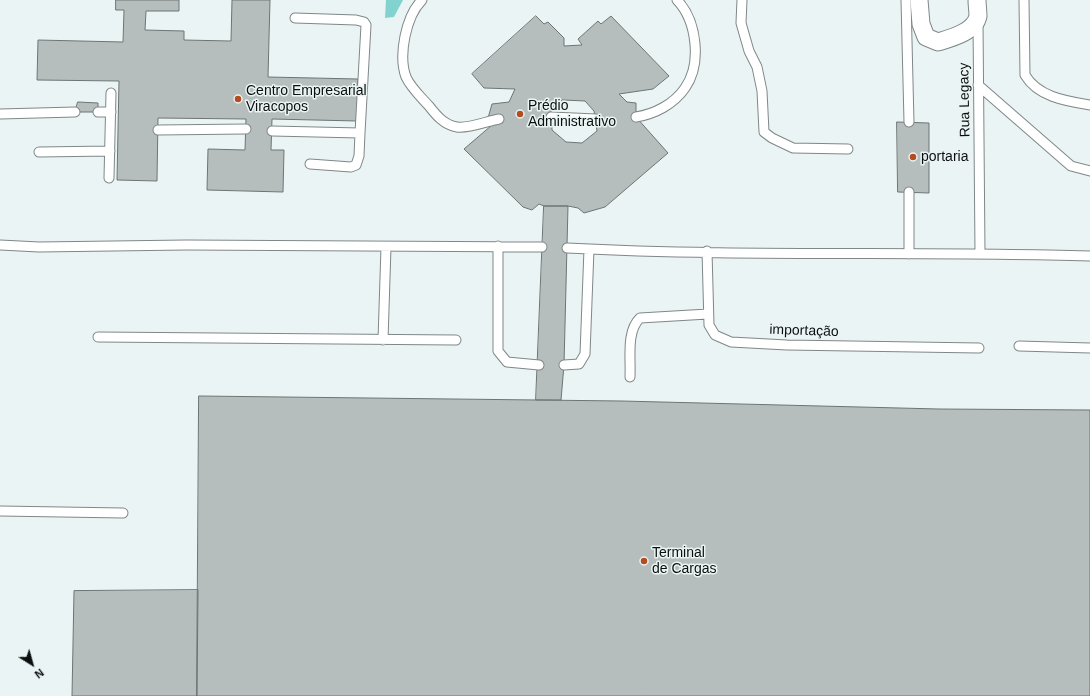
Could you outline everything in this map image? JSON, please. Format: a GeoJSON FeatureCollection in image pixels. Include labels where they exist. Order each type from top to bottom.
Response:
{"type":"FeatureCollection","features":[{"type":"Feature","properties":{"kind":"street"},"geometry":{"type":"LineString","coordinates":[[919,0],[921,24],[926,37],[938,42],[954,38],[969,30],[978,18],[977,0]]}},
{"type":"Feature","properties":{"kind":"lane"},"geometry":{"type":"LineString","coordinates":[[422,0],[415,7],[407,24],[403,64],[407,78],[439,118],[449,125],[458,128],[499,119]]}},
{"type":"Feature","properties":{"kind":"lane"},"geometry":{"type":"LineString","coordinates":[[636,117],[660,111],[684,89],[693,74],[695,45],[692,22],[677,0]]}},
{"type":"Feature","properties":{"kind":"lane"},"geometry":{"type":"LineString","coordinates":[[742,0],[741,23],[749,51],[757,67],[762,91],[764,132],[772,138],[793,148],[848,148]]}},
{"type":"Feature","properties":{"kind":"lane"},"geometry":{"type":"LineString","coordinates":[[906,0],[909,122]]}},
{"type":"Feature","properties":{"kind":"lane"},"geometry":{"type":"LineString","coordinates":[[1024,0],[1025,74],[1031,84],[1044,93],[1066,100],[1090,105]]}},
{"type":"Feature","properties":{"kind":"lane"},"geometry":{"type":"LineString","coordinates":[[295,18],[356,20],[364,22],[367,30],[359,156],[356,165],[310,164]]}},
{"type":"Feature","properties":{"kind":"lane","name":"Rua Legacy"},"geometry":{"type":"LineString","coordinates":[[978,18],[980,253]]}},
{"type":"Feature","properties":{"kind":"lane"},"geometry":{"type":"LineString","coordinates":[[978,86],[1071,166],[1090,171]]}},
{"type":"Feature","properties":{"kind":"lane"},"geometry":{"type":"LineString","coordinates":[[109,178],[110,151],[114,130],[110,112],[111,93]]}},
{"type":"Feature","properties":{"kind":"lane"},"geometry":{"type":"LineString","coordinates":[[0,114],[75,112]]}},
{"type":"Feature","properties":{"kind":"lane"},"geometry":{"type":"LineString","coordinates":[[98,112],[110,112]]}},
{"type":"Feature","properties":{"kind":"lane"},"geometry":{"type":"LineString","coordinates":[[551,117],[596,119]]}},
{"type":"Feature","properties":{"kind":"lane"},"geometry":{"type":"LineString","coordinates":[[158,130],[246,129]]}},
{"type":"Feature","properties":{"kind":"lane"},"geometry":{"type":"LineString","coordinates":[[272,131],[360,133]]}},
{"type":"Feature","properties":{"kind":"lane"},"geometry":{"type":"LineString","coordinates":[[39,152],[110,151]]}},
{"type":"Feature","properties":{"kind":"lane"},"geometry":{"type":"LineString","coordinates":[[909,192],[909,254]]}},
{"type":"Feature","properties":{"kind":"lane"},"geometry":{"type":"LineString","coordinates":[[0,245],[40,247],[542,247]]}},
{"type":"Feature","properties":{"kind":"lane"},"geometry":{"type":"LineString","coordinates":[[498,246],[498,350],[508,362],[539,365]]}},
{"type":"Feature","properties":{"kind":"lane"},"geometry":{"type":"LineString","coordinates":[[383,340],[386,247]]}},
{"type":"Feature","properties":{"kind":"lane"},"geometry":{"type":"LineString","coordinates":[[567,248],[909,254],[980,253],[1090,256]]}},
{"type":"Feature","properties":{"kind":"lane"},"geometry":{"type":"LineString","coordinates":[[564,365],[579,364],[585,354],[589,249]]}},
{"type":"Feature","properties":{"kind":"lane","name":"importação"},"geometry":{"type":"LineString","coordinates":[[707,251],[709,325],[715,335],[731,342],[786,345],[979,348]]}},
{"type":"Feature","properties":{"kind":"lane"},"geometry":{"type":"LineString","coordinates":[[630,376],[632,333],[634,324],[640,318],[708,314]]}},
{"type":"Feature","properties":{"kind":"lane"},"geometry":{"type":"LineString","coordinates":[[98,337],[456,340]]}},
{"type":"Feature","properties":{"kind":"lane"},"geometry":{"type":"LineString","coordinates":[[1019,346],[1090,348]]}},
{"type":"Feature","properties":{"kind":"lane"},"geometry":{"type":"LineString","coordinates":[[0,511],[123,513]]}},
{"type":"Feature","properties":{"kind":"shaded area"},"geometry":{"type":"Polygon","coordinates":[[[386,0],[403,0],[394,17],[385,18],[386,0]]]}},
{"type":"Feature","properties":{"kind":"building","name":"Centro Empresarial Viracopos"},"geometry":{"type":"Polygon","coordinates":[[[116,0],[179,0],[179,11],[146,11],[145,30],[184,31],[184,40],[231,41],[232,0],[270,0],[268,77],[358,79],[357,121],[272,119],[271,150],[284,150],[283,192],[207,190],[208,149],[245,150],[246,119],[158,118],[157,181],[117,180],[119,81],[37,80],[38,40],[123,42],[124,10],[116,10],[116,0]]]}},
{"type":"Feature","properties":{"kind":"building","name":"Prédio Administrativo"},"geometry":{"type":"Polygon","coordinates":[[[536,16],[544,24],[548,22],[564,38],[564,46],[582,45],[578,39],[598,21],[601,24],[611,16],[669,76],[653,89],[619,94],[627,102],[636,103],[636,117],[668,153],[605,207],[584,213],[578,208],[568,206],[544,206],[539,204],[532,210],[523,207],[464,149],[499,119],[488,118],[492,104],[509,102],[515,89],[484,88],[472,74],[536,16]],[[563,100],[555,104],[551,111],[552,130],[566,142],[582,143],[597,131],[594,111],[585,101],[563,100]]]}},
{"type":"Feature","properties":{"kind":"building"},"geometry":{"type":"Polygon","coordinates":[[[78,102],[98,103],[98,112],[75,112],[78,102]]]}},
{"type":"Feature","properties":{"kind":"building","name":"portaria"},"geometry":{"type":"Polygon","coordinates":[[[897,122],[929,123],[929,193],[898,192],[897,122]]]}},
{"type":"Feature","properties":{"kind":"building"},"geometry":{"type":"Polygon","coordinates":[[[544,206],[568,206],[564,365],[561,400],[536,400],[544,206]]]}},
{"type":"Feature","properties":{"kind":"building","name":"Terminal de Cargas"},"geometry":{"type":"Polygon","coordinates":[[[199,396],[622,401],[939,409],[1090,410],[1090,696],[197,696],[199,396]]]}},
{"type":"Feature","properties":{"kind":"building"},"geometry":{"type":"Polygon","coordinates":[[[198,590],[197,696],[72,696],[74,591],[198,590]]]}},
{"type":"Feature","properties":{"kind":"place","name":"Centro Empresarial Viracopos"},"geometry":{"type":"Point","coordinates":[238,99]}},
{"type":"Feature","properties":{"kind":"place","name":"Prédio Administrativo"},"geometry":{"type":"Point","coordinates":[520,114]}},
{"type":"Feature","properties":{"kind":"place","name":"portaria"},"geometry":{"type":"Point","coordinates":[913,157]}},
{"type":"Feature","properties":{"kind":"place","name":"Terminal de Cargas"},"geometry":{"type":"Point","coordinates":[644,561]}}]}
